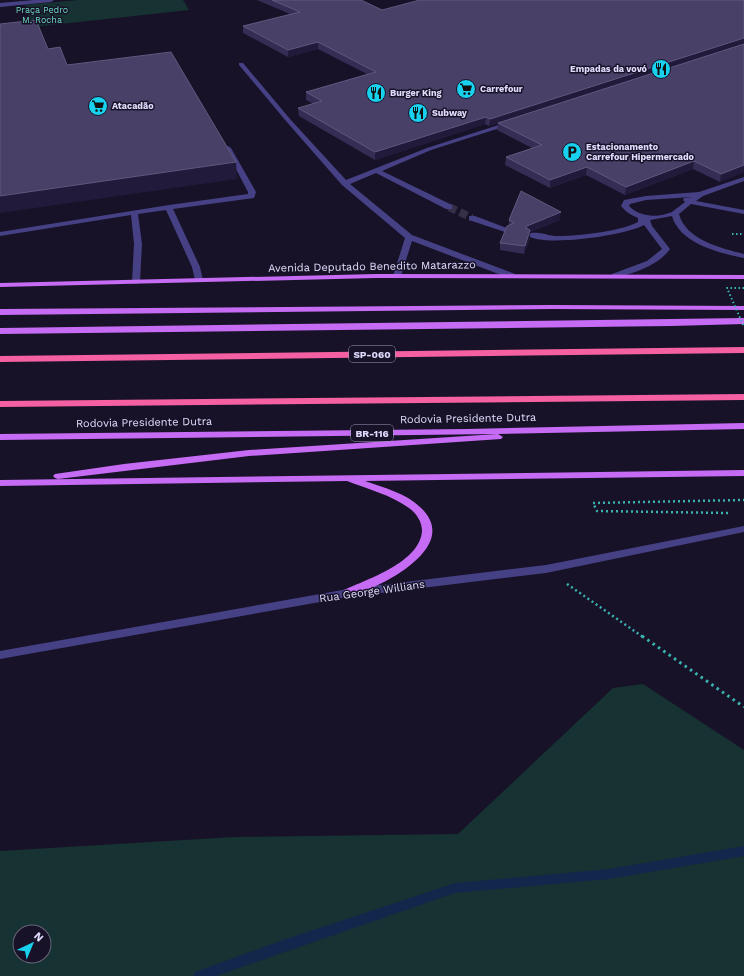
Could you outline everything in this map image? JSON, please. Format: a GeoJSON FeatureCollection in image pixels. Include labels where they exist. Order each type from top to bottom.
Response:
{"type":"FeatureCollection","features":[{"type":"Feature","properties":{"kind":"highway","name":"SP-060"},"geometry":{"type":"LineString","coordinates":[[0,359],[744,350]]}},
{"type":"Feature","properties":{"kind":"highway","name":"Rodovia Presidente Dutra"},"geometry":{"type":"LineString","coordinates":[[0,404],[744,397]]}},
{"type":"Feature","properties":{"kind":"main road","name":"Avenida Deputado Benedito Matarazzo"},"geometry":{"type":"LineString","coordinates":[[0,285],[397,276],[744,277]]}},
{"type":"Feature","properties":{"kind":"main road"},"geometry":{"type":"LineString","coordinates":[[0,312],[552,307],[744,308]]}},
{"type":"Feature","properties":{"kind":"main road"},"geometry":{"type":"LineString","coordinates":[[0,331],[744,321]]}},
{"type":"Feature","properties":{"kind":"main road","name":"Rodovia Presidente Dutra"},"geometry":{"type":"LineString","coordinates":[[0,437],[573,430],[744,426]]}},
{"type":"Feature","properties":{"kind":"main road"},"geometry":{"type":"LineString","coordinates":[[18,482],[124,467],[249,453],[481,439],[573,430]]}},
{"type":"Feature","properties":{"kind":"main road"},"geometry":{"type":"LineString","coordinates":[[0,483],[344,477],[744,473]]}},
{"type":"Feature","properties":{"kind":"main road"},"geometry":{"type":"LineString","coordinates":[[344,477],[411,505],[421,513],[425,520],[428,534],[424,544],[416,556],[403,565],[348,593]]}},
{"type":"Feature","properties":{"kind":"street"},"geometry":{"type":"LineString","coordinates":[[0,5],[51,0]]}},
{"type":"Feature","properties":{"kind":"street"},"geometry":{"type":"LineString","coordinates":[[241,64],[288,120],[345,183],[409,237],[512,276]]}},
{"type":"Feature","properties":{"kind":"street"},"geometry":{"type":"LineString","coordinates":[[345,183],[429,149],[516,121]]}},
{"type":"Feature","properties":{"kind":"street"},"geometry":{"type":"LineString","coordinates":[[0,234],[169,207],[251,196],[252,192],[228,148]]}},
{"type":"Feature","properties":{"kind":"street"},"geometry":{"type":"LineString","coordinates":[[375,170],[449,207]]}},
{"type":"Feature","properties":{"kind":"street"},"geometry":{"type":"LineString","coordinates":[[700,194],[692,202],[675,213],[661,217],[644,217],[629,210],[625,206],[627,202],[646,198],[700,194],[744,178]]}},
{"type":"Feature","properties":{"kind":"street"},"geometry":{"type":"LineString","coordinates":[[680,196],[692,202],[744,212]]}},
{"type":"Feature","properties":{"kind":"street"},"geometry":{"type":"LineString","coordinates":[[169,207],[196,267],[199,280]]}},
{"type":"Feature","properties":{"kind":"street"},"geometry":{"type":"LineString","coordinates":[[134,213],[138,244],[136,282]]}},
{"type":"Feature","properties":{"kind":"street"},"geometry":{"type":"LineString","coordinates":[[675,213],[677,221],[684,230],[696,239],[712,247],[744,256]]}},
{"type":"Feature","properties":{"kind":"street"},"geometry":{"type":"LineString","coordinates":[[531,235],[563,238],[625,229],[639,226],[644,217]]}},
{"type":"Feature","properties":{"kind":"street"},"geometry":{"type":"LineString","coordinates":[[615,276],[652,260],[666,249],[648,226],[644,217]]}},
{"type":"Feature","properties":{"kind":"street"},"geometry":{"type":"LineString","coordinates":[[472,218],[508,230]]}},
{"type":"Feature","properties":{"kind":"street"},"geometry":{"type":"LineString","coordinates":[[397,276],[409,237]]}},
{"type":"Feature","properties":{"kind":"street","name":"Rua George Willians"},"geometry":{"type":"LineString","coordinates":[[0,655],[348,593],[546,569],[744,529]]}},
{"type":"Feature","properties":{"kind":"path"},"geometry":{"type":"LineString","coordinates":[[744,288],[727,288],[744,326]]}},
{"type":"Feature","properties":{"kind":"path"},"geometry":{"type":"LineString","coordinates":[[727,512],[597,511],[593,503],[744,500]]}},
{"type":"Feature","properties":{"kind":"path"},"geometry":{"type":"LineString","coordinates":[[546,569],[744,707]]}},
{"type":"Feature","properties":{"kind":"green space","name":"Praça Pedro M. Rocha"},"geometry":{"type":"Polygon","coordinates":[[[78,0],[183,0],[189,10],[33,27],[25,5],[78,0]]]}},
{"type":"Feature","properties":{"kind":"green space"},"geometry":{"type":"Polygon","coordinates":[[[643,684],[744,750],[744,976],[0,976],[0,851],[234,837],[458,834],[613,688],[643,684]]]}},
{"type":"Feature","properties":{"kind":"building","name":"Carrefour"},"geometry":{"type":"Polygon","coordinates":[[[272,0],[361,0],[382,10],[420,0],[744,0],[744,38],[490,119],[486,117],[375,152],[298,108],[322,101],[306,92],[376,72],[318,42],[288,50],[243,26],[300,12],[272,0]]]}},
{"type":"Feature","properties":{"kind":"building","name":"Atacadão"},"geometry":{"type":"Polygon","coordinates":[[[36,20],[48,49],[60,47],[67,65],[171,52],[236,162],[0,196],[0,24],[36,20]]]}},
{"type":"Feature","properties":{"kind":"building"},"geometry":{"type":"Polygon","coordinates":[[[744,44],[744,165],[721,174],[694,161],[626,187],[587,167],[550,180],[506,157],[542,145],[498,123],[744,44]]]}},
{"type":"Feature","properties":{"kind":"building"},"geometry":{"type":"Polygon","coordinates":[[[521,191],[561,212],[527,226],[526,228],[530,230],[525,246],[500,243],[507,226],[514,223],[509,220],[521,191]]]}},
{"type":"Feature","properties":{"kind":"waterway"},"geometry":{"type":"LineString","coordinates":[[200,976],[283,946],[455,888],[609,874],[744,851]]}},
{"type":"Feature","properties":{"kind":"tunnel"},"geometry":{"type":"LineString","coordinates":[[449,207],[472,218]]}},
{"type":"Feature","properties":{"kind":"place","name":"Empadas da vovó"},"geometry":{"type":"Point","coordinates":[661,69]}},
{"type":"Feature","properties":{"kind":"place","name":"Carrefour"},"geometry":{"type":"Point","coordinates":[466,89]}},
{"type":"Feature","properties":{"kind":"place","name":"Burger King"},"geometry":{"type":"Point","coordinates":[376,93]}},
{"type":"Feature","properties":{"kind":"place","name":"Atacadão"},"geometry":{"type":"Point","coordinates":[98,106]}},
{"type":"Feature","properties":{"kind":"place","name":"Subway"},"geometry":{"type":"Point","coordinates":[418,113]}},
{"type":"Feature","properties":{"kind":"place","name":"Estacionamento Carrefour Hipermercado"},"geometry":{"type":"Point","coordinates":[572,152]}}]}
